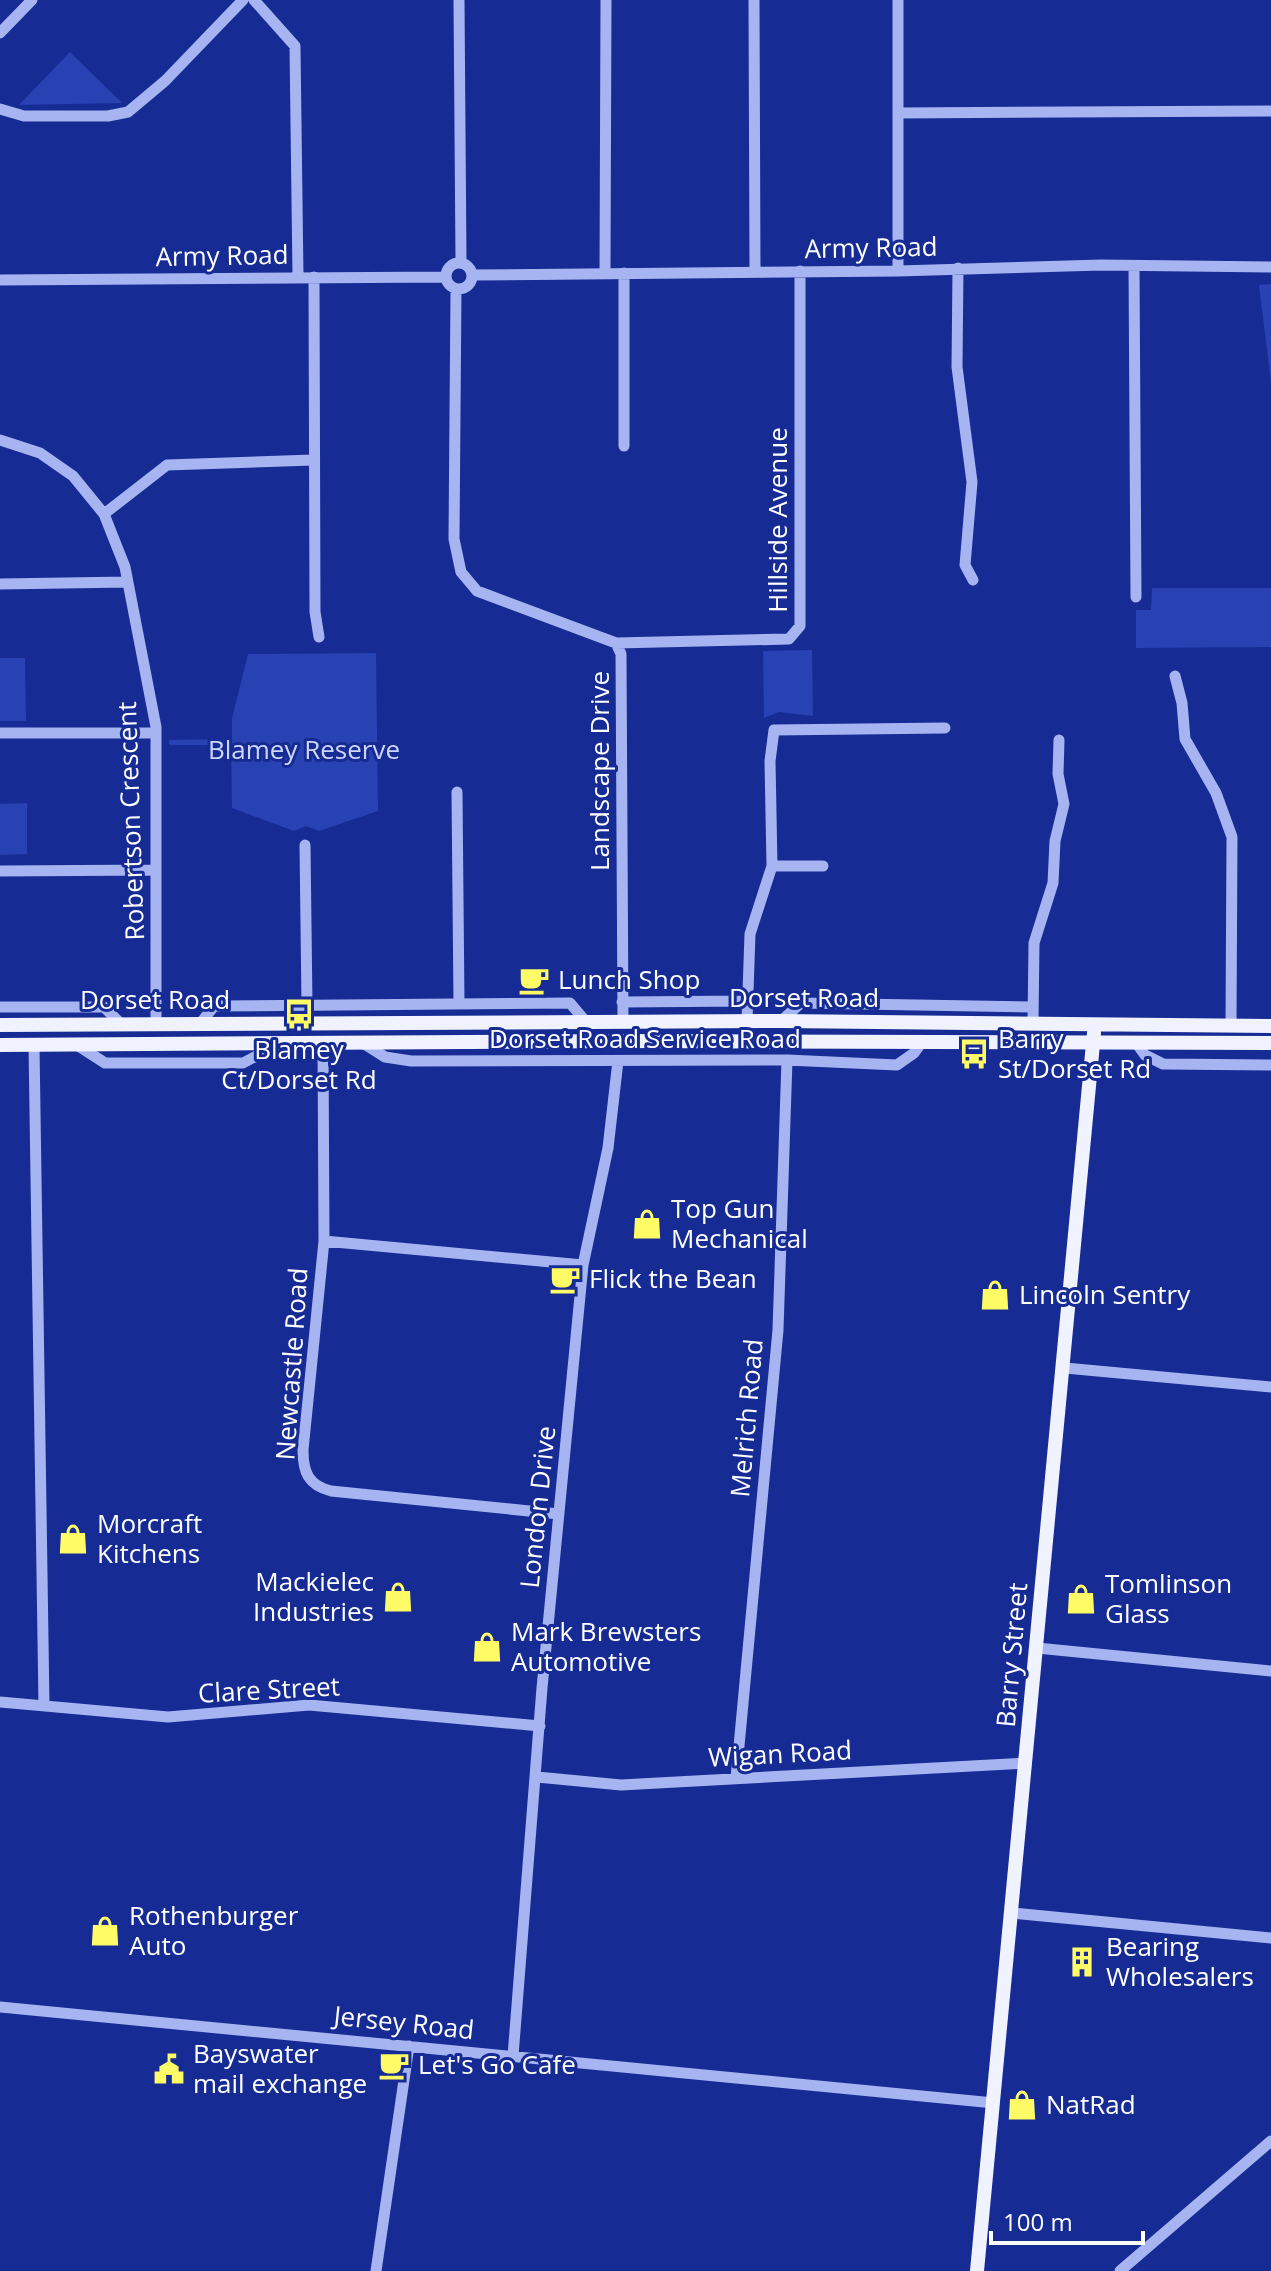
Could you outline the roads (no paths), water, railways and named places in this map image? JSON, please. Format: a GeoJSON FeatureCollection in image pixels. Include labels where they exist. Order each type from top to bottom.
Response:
{"type":"FeatureCollection","features":[{"type":"Feature","properties":{"kind":"main road","name":"Dorset Road"},"geometry":{"type":"LineString","coordinates":[[0,1025],[781,1021],[1271,1026]]}},
{"type":"Feature","properties":{"kind":"main road"},"geometry":{"type":"LineString","coordinates":[[623,1022],[623,1041]]}},
{"type":"Feature","properties":{"kind":"main road"},"geometry":{"type":"LineString","coordinates":[[913,1023],[922,1042]]}},
{"type":"Feature","properties":{"kind":"main road"},"geometry":{"type":"LineString","coordinates":[[156,1024],[157,1045]]}},
{"type":"Feature","properties":{"kind":"main road","name":"Barry Street"},"geometry":{"type":"LineString","coordinates":[[977,2271],[1065,1368],[1095,1024]]}},
{"type":"Feature","properties":{"kind":"main road"},"geometry":{"type":"LineString","coordinates":[[34,1025],[34,1045]]}},
{"type":"Feature","properties":{"kind":"main road","name":"Dorset Road"},"geometry":{"type":"LineString","coordinates":[[0,1045],[623,1041],[1271,1043]]}},
{"type":"Feature","properties":{"kind":"street"},"geometry":{"type":"LineString","coordinates":[[0,33],[32,0]]}},
{"type":"Feature","properties":{"kind":"street"},"geometry":{"type":"LineString","coordinates":[[0,109],[24,116],[108,116],[128,112],[165,81],[243,0]]}},
{"type":"Feature","properties":{"kind":"street"},"geometry":{"type":"LineString","coordinates":[[254,0],[295,46],[298,277]]}},
{"type":"Feature","properties":{"kind":"street"},"geometry":{"type":"LineString","coordinates":[[459,0],[461,262],[472,275],[467,286],[456,289],[445,277],[449,266],[461,262]]}},
{"type":"Feature","properties":{"kind":"street"},"geometry":{"type":"LineString","coordinates":[[605,274],[606,0]]}},
{"type":"Feature","properties":{"kind":"street"},"geometry":{"type":"LineString","coordinates":[[754,0],[755,272]]}},
{"type":"Feature","properties":{"kind":"street"},"geometry":{"type":"LineString","coordinates":[[898,0],[898,271]]}},
{"type":"Feature","properties":{"kind":"street"},"geometry":{"type":"LineString","coordinates":[[899,113],[1271,111]]}},
{"type":"Feature","properties":{"kind":"street"},"geometry":{"type":"LineString","coordinates":[[1134,266],[1136,597]]}},
{"type":"Feature","properties":{"kind":"street","name":"Army Road"},"geometry":{"type":"LineString","coordinates":[[472,275],[1271,267]]}},
{"type":"Feature","properties":{"kind":"street"},"geometry":{"type":"LineString","coordinates":[[958,268],[957,367],[972,482],[965,565],[973,580]]}},
{"type":"Feature","properties":{"kind":"street","name":"Hillside Avenue"},"geometry":{"type":"LineString","coordinates":[[616,643],[789,639],[797,634],[800,626],[800,271]]}},
{"type":"Feature","properties":{"kind":"street"},"geometry":{"type":"LineString","coordinates":[[624,273],[624,446]]}},
{"type":"Feature","properties":{"kind":"street"},"geometry":{"type":"LineString","coordinates":[[314,277],[315,612],[319,637]]}},
{"type":"Feature","properties":{"kind":"street","name":"Army Road"},"geometry":{"type":"LineString","coordinates":[[0,280],[445,277]]}},
{"type":"Feature","properties":{"kind":"street","name":"Landscape Drive"},"geometry":{"type":"LineString","coordinates":[[456,289],[454,539],[461,572],[486,596],[616,643],[621,654],[623,1022]]}},
{"type":"Feature","properties":{"kind":"street","name":"Robertson Crescent"},"geometry":{"type":"LineString","coordinates":[[0,440],[40,453],[73,476],[104,514],[128,582],[156,733],[156,1024]]}},
{"type":"Feature","properties":{"kind":"street"},"geometry":{"type":"LineString","coordinates":[[104,514],[167,465],[313,460]]}},
{"type":"Feature","properties":{"kind":"street"},"geometry":{"type":"LineString","coordinates":[[0,584],[128,582]]}},
{"type":"Feature","properties":{"kind":"street"},"geometry":{"type":"LineString","coordinates":[[1175,676],[1182,703],[1185,739],[1216,793],[1232,837],[1231,1026]]}},
{"type":"Feature","properties":{"kind":"street"},"geometry":{"type":"LineString","coordinates":[[747,1021],[750,934],[772,866],[770,761],[774,730],[945,728]]}},
{"type":"Feature","properties":{"kind":"street"},"geometry":{"type":"LineString","coordinates":[[1,733],[156,733]]}},
{"type":"Feature","properties":{"kind":"street"},"geometry":{"type":"LineString","coordinates":[[1033,1023],[1034,943],[1053,883],[1055,841],[1064,804],[1058,774],[1059,740]]}},
{"type":"Feature","properties":{"kind":"street"},"geometry":{"type":"LineString","coordinates":[[457,792],[459,1004]]}},
{"type":"Feature","properties":{"kind":"street"},"geometry":{"type":"LineString","coordinates":[[305,845],[307,1005]]}},
{"type":"Feature","properties":{"kind":"street"},"geometry":{"type":"LineString","coordinates":[[772,866],[823,866]]}},
{"type":"Feature","properties":{"kind":"street"},"geometry":{"type":"LineString","coordinates":[[0,871],[156,870]]}},
{"type":"Feature","properties":{"kind":"street","name":"Dorset Road Service Road"},"geometry":{"type":"LineString","coordinates":[[622,1002],[748,1001]]}},
{"type":"Feature","properties":{"kind":"street","name":"Dorset Road Service Road"},"geometry":{"type":"LineString","coordinates":[[200,1024],[214,1006],[570,1003],[587,1023]]}},
{"type":"Feature","properties":{"kind":"street","name":"Dorset Road Service Road"},"geometry":{"type":"LineString","coordinates":[[781,1021],[801,1003],[1033,1007]]}},
{"type":"Feature","properties":{"kind":"street","name":"Dorset Road Service Road"},"geometry":{"type":"LineString","coordinates":[[399,1023],[434,1005]]}},
{"type":"Feature","properties":{"kind":"street"},"geometry":{"type":"LineString","coordinates":[[0,1007],[104,1007],[121,1024]]}},
{"type":"Feature","properties":{"kind":"street","name":"Dorset Road Service Road"},"geometry":{"type":"LineString","coordinates":[[363,1043],[385,1057],[411,1061],[787,1060],[897,1065],[914,1053],[922,1042]]}},
{"type":"Feature","properties":{"kind":"street"},"geometry":{"type":"LineString","coordinates":[[77,1045],[105,1063],[243,1063],[281,1043]]}},
{"type":"Feature","properties":{"kind":"street","name":"Newcastle Road"},"geometry":{"type":"LineString","coordinates":[[323,1044],[324,1241],[303,1467],[316,1487],[559,1514]]}},
{"type":"Feature","properties":{"kind":"street"},"geometry":{"type":"LineString","coordinates":[[1137,1044],[1145,1055],[1163,1064],[1271,1065]]}},
{"type":"Feature","properties":{"kind":"street"},"geometry":{"type":"LineString","coordinates":[[34,1045],[44,1706]]}},
{"type":"Feature","properties":{"kind":"street","name":"Melrich Road"},"geometry":{"type":"LineString","coordinates":[[736,1778],[778,1330],[787,1060]]}},
{"type":"Feature","properties":{"kind":"street","name":"London Drive"},"geometry":{"type":"LineString","coordinates":[[513,2056],[583,1265],[608,1148],[618,1061]]}},
{"type":"Feature","properties":{"kind":"street"},"geometry":{"type":"LineString","coordinates":[[324,1241],[583,1265]]}},
{"type":"Feature","properties":{"kind":"street"},"geometry":{"type":"LineString","coordinates":[[1065,1368],[1271,1387]]}},
{"type":"Feature","properties":{"kind":"street"},"geometry":{"type":"LineString","coordinates":[[1037,1648],[1271,1671]]}},
{"type":"Feature","properties":{"kind":"street","name":"Clare Street"},"geometry":{"type":"LineString","coordinates":[[0,1702],[168,1717],[309,1705],[540,1726]]}},
{"type":"Feature","properties":{"kind":"street","name":"Wigan Road"},"geometry":{"type":"LineString","coordinates":[[537,1777],[621,1785],[1026,1763]]}},
{"type":"Feature","properties":{"kind":"street"},"geometry":{"type":"LineString","coordinates":[[1012,1913],[1271,1938]]}},
{"type":"Feature","properties":{"kind":"street","name":"Jersey Road"},"geometry":{"type":"LineString","coordinates":[[0,2007],[994,2103]]}},
{"type":"Feature","properties":{"kind":"street"},"geometry":{"type":"LineString","coordinates":[[376,2271],[409,2046]]}},
{"type":"Feature","properties":{"kind":"street"},"geometry":{"type":"LineString","coordinates":[[1120,2271],[1271,2141]]}},
{"type":"Feature","properties":{"kind":"place","name":"Lunch Shop"},"geometry":{"type":"Point","coordinates":[534,980]}},
{"type":"Feature","properties":{"kind":"place","name":"Blamey Ct/Dorset Rd"},"geometry":{"type":"Point","coordinates":[299,1014]}},
{"type":"Feature","properties":{"kind":"place","name":"Barry St/Dorset Rd"},"geometry":{"type":"Point","coordinates":[974,1054]}},
{"type":"Feature","properties":{"kind":"place","name":"Top Gun Mechanical"},"geometry":{"type":"Point","coordinates":[647,1224]}},
{"type":"Feature","properties":{"kind":"place","name":"Flick the Bean"},"geometry":{"type":"Point","coordinates":[565,1279]}},
{"type":"Feature","properties":{"kind":"place","name":"Lincoln Sentry"},"geometry":{"type":"Point","coordinates":[995,1295]}},
{"type":"Feature","properties":{"kind":"place","name":"Morcraft Kitchens"},"geometry":{"type":"Point","coordinates":[73,1539]}},
{"type":"Feature","properties":{"kind":"place","name":"Mackielec Industries"},"geometry":{"type":"Point","coordinates":[398,1597]}},
{"type":"Feature","properties":{"kind":"place","name":"Tomlinson Glass"},"geometry":{"type":"Point","coordinates":[1081,1599]}},
{"type":"Feature","properties":{"kind":"place","name":"Mark Brewsters Automotive"},"geometry":{"type":"Point","coordinates":[487,1647]}},
{"type":"Feature","properties":{"kind":"place","name":"Rothenburger Auto"},"geometry":{"type":"Point","coordinates":[105,1931]}},
{"type":"Feature","properties":{"kind":"place","name":"Bearing Wholesalers"},"geometry":{"type":"Point","coordinates":[1082,1962]}},
{"type":"Feature","properties":{"kind":"place","name":"Let's Go Cafe"},"geometry":{"type":"Point","coordinates":[394,2065]}},
{"type":"Feature","properties":{"kind":"place","name":"Bayswater mail exchange"},"geometry":{"type":"Point","coordinates":[169,2069]}},
{"type":"Feature","properties":{"kind":"place","name":"NatRad"},"geometry":{"type":"Point","coordinates":[1022,2105]}},
{"type":"Feature","properties":{"kind":"park label","name":"Blamey Reserve"},"geometry":{"type":"Point","coordinates":[304,750]}}]}
